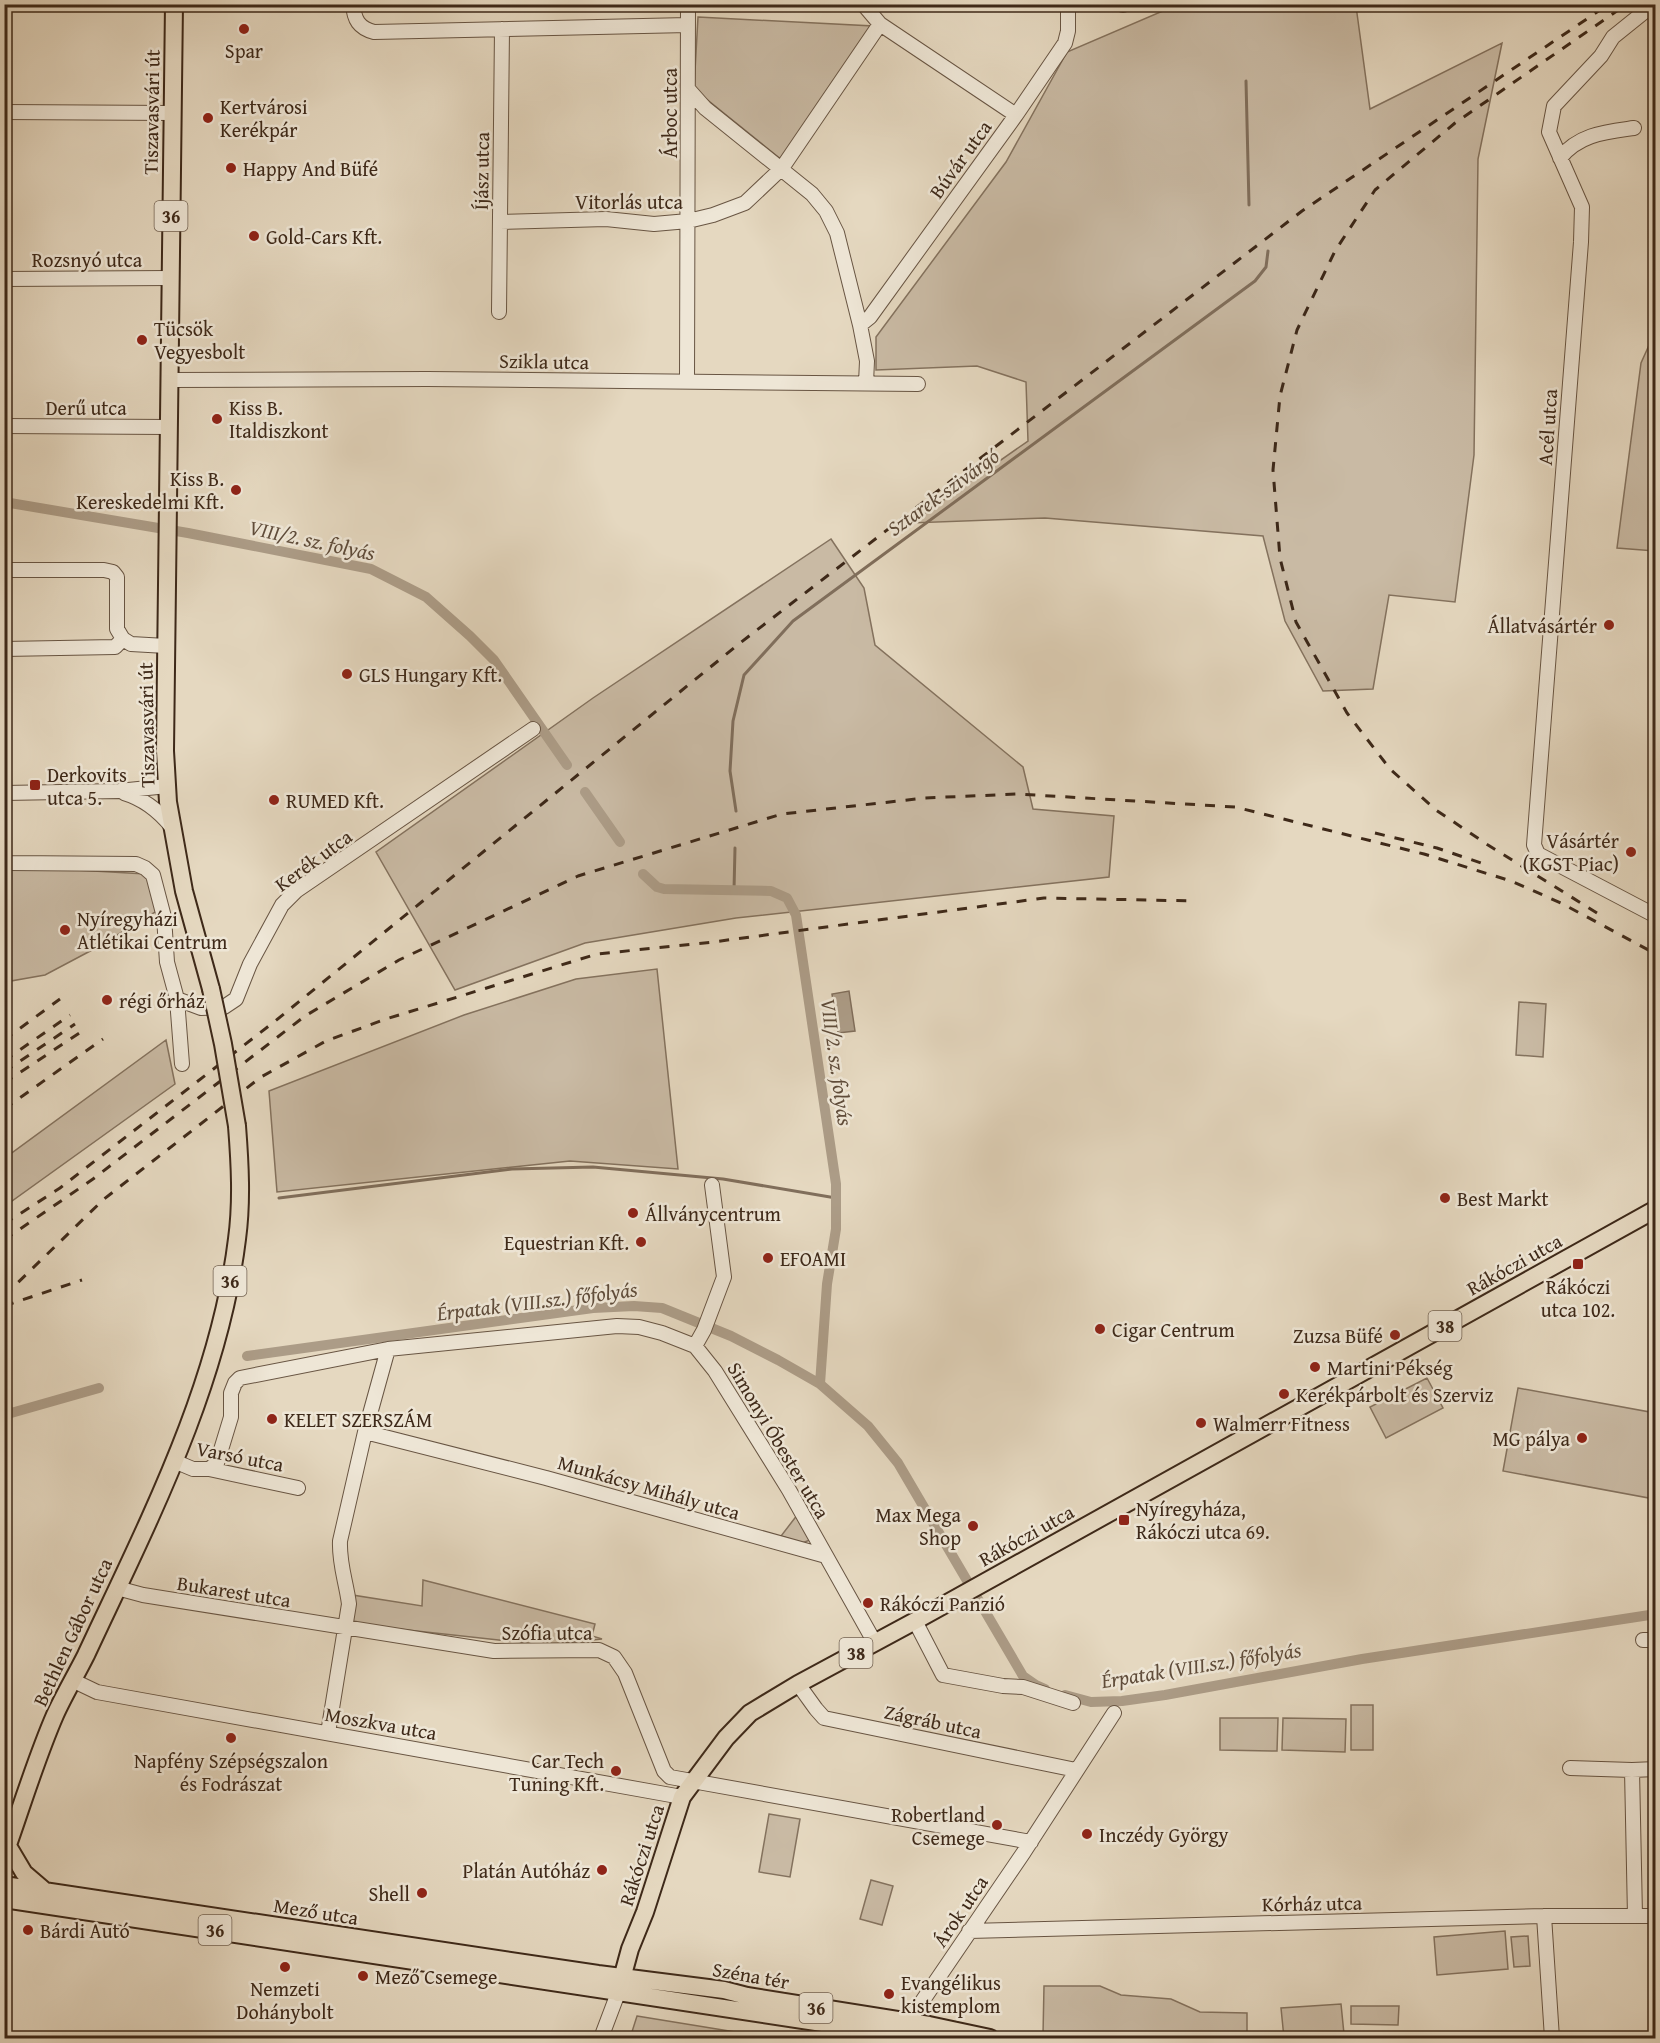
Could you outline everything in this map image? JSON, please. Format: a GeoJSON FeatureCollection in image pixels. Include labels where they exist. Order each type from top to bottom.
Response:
{"type":"FeatureCollection","features":[{"type":"Feature","properties":{"kind":"main road","name":"Tiszavasvári út"},"geometry":{"type":"LineString","coordinates":[[174,4],[167,530],[167,786],[171,826],[189,911],[224,1044],[237,1126],[240,1201],[230,1285],[202,1389],[186,1430]]}},
{"type":"Feature","properties":{"kind":"main road","name":"Rákóczi utca"},"geometry":{"type":"LineString","coordinates":[[619,1985],[682,1797],[726,1738],[750,1713],[798,1683],[915,1622],[1656,1209]]}},
{"type":"Feature","properties":{"kind":"main road","name":"Bethlen Gábor utca"},"geometry":{"type":"LineString","coordinates":[[6,1850],[56,1713],[74,1681],[117,1588],[186,1430]]}},
{"type":"Feature","properties":{"kind":"main road","name":"36"},"geometry":{"type":"LineString","coordinates":[[6,1850],[24,1873],[45,1891]]}},
{"type":"Feature","properties":{"kind":"main road","name":"Mező utca"},"geometry":{"type":"LineString","coordinates":[[4,1885],[619,1985]]}},
{"type":"Feature","properties":{"kind":"main road","name":"Mező utca"},"geometry":{"type":"LineString","coordinates":[[4,1899],[478,1970],[619,1985]]}},
{"type":"Feature","properties":{"kind":"main road","name":"Széna tér"},"geometry":{"type":"LineString","coordinates":[[619,1985],[724,1990],[747,1996],[910,2022]]}},
{"type":"Feature","properties":{"kind":"main road","name":"Széna tér"},"geometry":{"type":"LineString","coordinates":[[619,1985],[896,2036]]}},
{"type":"Feature","properties":{"kind":"main road","name":"36"},"geometry":{"type":"LineString","coordinates":[[910,2022],[990,2038]]}},
{"type":"Feature","properties":{"kind":"main road","name":"36"},"geometry":{"type":"LineString","coordinates":[[896,2036],[921,2038]]}},
{"type":"Feature","properties":{"kind":"street"},"geometry":{"type":"LineString","coordinates":[[353,4],[356,21],[365,29],[374,32],[688,25]]}},
{"type":"Feature","properties":{"kind":"street","name":"Árboc utca"},"geometry":{"type":"LineString","coordinates":[[687,382],[688,4]]}},
{"type":"Feature","properties":{"kind":"street"},"geometry":{"type":"LineString","coordinates":[[863,4],[880,24],[1016,115]]}},
{"type":"Feature","properties":{"kind":"street","name":"Búvár utca"},"geometry":{"type":"LineString","coordinates":[[860,325],[870,317],[1016,115],[1065,43],[1068,32],[1068,4]]}},
{"type":"Feature","properties":{"kind":"street","name":"Acél utca"},"geometry":{"type":"LineString","coordinates":[[1654,4],[1613,37],[1601,56],[1554,106],[1549,132],[1582,207],[1534,845],[1538,854],[1656,915]]}},
{"type":"Feature","properties":{"kind":"street","name":"Vitorlás utca"},"geometry":{"type":"LineString","coordinates":[[500,222],[606,219],[654,224],[713,216],[745,203],[782,168],[880,24]]}},
{"type":"Feature","properties":{"kind":"street","name":"Íjász utca"},"geometry":{"type":"LineString","coordinates":[[499,312],[502,29]]}},
{"type":"Feature","properties":{"kind":"street"},"geometry":{"type":"LineString","coordinates":[[689,90],[705,108],[812,194],[826,211],[846,266],[860,325],[867,362],[866,383]]}},
{"type":"Feature","properties":{"kind":"street"},"geometry":{"type":"LineString","coordinates":[[4,112],[172,113]]}},
{"type":"Feature","properties":{"kind":"street"},"geometry":{"type":"LineString","coordinates":[[1560,158],[1592,134],[1634,128]]}},
{"type":"Feature","properties":{"kind":"street","name":"Rozsnyó utca"},"geometry":{"type":"LineString","coordinates":[[4,279],[170,278]]}},
{"type":"Feature","properties":{"kind":"street","name":"Szikla utca"},"geometry":{"type":"LineString","coordinates":[[169,380],[427,379],[918,384]]}},
{"type":"Feature","properties":{"kind":"street","name":"Derű utca"},"geometry":{"type":"LineString","coordinates":[[4,426],[168,427]]}},
{"type":"Feature","properties":{"kind":"street"},"geometry":{"type":"LineString","coordinates":[[4,570],[104,570],[113,572],[117,577],[117,629],[123,639],[131,644],[166,646]]}},
{"type":"Feature","properties":{"kind":"street"},"geometry":{"type":"LineString","coordinates":[[4,649],[115,646],[123,639]]}},
{"type":"Feature","properties":{"kind":"street","name":"Kerék utca"},"geometry":{"type":"LineString","coordinates":[[177,999],[201,1008],[224,1007],[236,999],[250,964],[282,905],[296,891],[533,729]]}},
{"type":"Feature","properties":{"kind":"street"},"geometry":{"type":"LineString","coordinates":[[4,793],[119,791],[167,786]]}},
{"type":"Feature","properties":{"kind":"street"},"geometry":{"type":"LineString","coordinates":[[119,791],[142,799],[164,817],[171,826]]}},
{"type":"Feature","properties":{"kind":"street"},"geometry":{"type":"LineString","coordinates":[[4,861],[10,863],[136,864],[153,875],[164,917],[167,962],[177,999],[182,1064]]}},
{"type":"Feature","properties":{"kind":"street"},"geometry":{"type":"LineString","coordinates":[[695,1346],[724,1277],[712,1185]]}},
{"type":"Feature","properties":{"kind":"street","name":"Simonyi Óbester utca"},"geometry":{"type":"LineString","coordinates":[[209,1469],[217,1463],[231,1417],[231,1393],[240,1378],[388,1349],[618,1326],[639,1327],[695,1346],[715,1371],[789,1490],[826,1556]]}},
{"type":"Feature","properties":{"kind":"street"},"geometry":{"type":"LineString","coordinates":[[328,1732],[350,1604],[339,1558],[340,1541],[365,1432],[388,1349]]}},
{"type":"Feature","properties":{"kind":"street","name":"Munkácsy Mihály utca"},"geometry":{"type":"LineString","coordinates":[[365,1432],[546,1478],[826,1556]]}},
{"type":"Feature","properties":{"kind":"street","name":"Varsó utca"},"geometry":{"type":"LineString","coordinates":[[174,1461],[193,1469],[209,1469],[298,1488]]}},
{"type":"Feature","properties":{"kind":"street"},"geometry":{"type":"LineString","coordinates":[[826,1556],[875,1643]]}},
{"type":"Feature","properties":{"kind":"street","name":"Bukarest utca"},"geometry":{"type":"LineString","coordinates":[[117,1588],[143,1595],[346,1628]]}},
{"type":"Feature","properties":{"kind":"street"},"geometry":{"type":"LineString","coordinates":[[915,1622],[943,1675],[993,1685],[1023,1687],[1073,1703]]}},
{"type":"Feature","properties":{"kind":"street","name":"Szófia utca"},"geometry":{"type":"LineString","coordinates":[[346,1628],[494,1651],[599,1650],[614,1658],[625,1673],[664,1772],[670,1777]]}},
{"type":"Feature","properties":{"kind":"street","name":"Moszkva utca"},"geometry":{"type":"LineString","coordinates":[[74,1681],[97,1692],[682,1797]]}},
{"type":"Feature","properties":{"kind":"street","name":"Zágráb utca"},"geometry":{"type":"LineString","coordinates":[[798,1683],[824,1718],[1076,1770]]}},
{"type":"Feature","properties":{"kind":"street","name":"Árok utca"},"geometry":{"type":"LineString","coordinates":[[896,2036],[910,2022],[969,1931],[1031,1842],[1114,1713]]}},
{"type":"Feature","properties":{"kind":"street"},"geometry":{"type":"LineString","coordinates":[[1570,1768],[1656,1769]]}},
{"type":"Feature","properties":{"kind":"street"},"geometry":{"type":"LineString","coordinates":[[1632,1770],[1635,1917]]}},
{"type":"Feature","properties":{"kind":"street"},"geometry":{"type":"LineString","coordinates":[[663,1792],[670,1777],[1031,1842]]}},
{"type":"Feature","properties":{"kind":"street"},"geometry":{"type":"LineString","coordinates":[[1544,1916],[1552,2038]]}},
{"type":"Feature","properties":{"kind":"street","name":"Kórház utca"},"geometry":{"type":"LineString","coordinates":[[969,1931],[1544,1916],[1656,1916]]}},
{"type":"Feature","properties":{"kind":"street","name":"Rákóczi utca"},"geometry":{"type":"LineString","coordinates":[[602,2038],[619,1985]]}},
{"type":"Feature","properties":{"kind":"shaded area"},"geometry":{"type":"Polygon","coordinates":[[[1356,6],[1370,109],[1502,43],[1478,159],[1474,455],[1455,602],[1389,595],[1373,689],[1323,691],[1285,621],[1263,536],[1045,518],[911,523],[1028,441],[1026,382],[977,366],[876,370],[876,337],[1006,162],[1067,52],[1172,7],[1356,6]]]}},
{"type":"Feature","properties":{"kind":"shaded area"},"geometry":{"type":"Polygon","coordinates":[[[698,17],[873,26],[782,160],[694,89],[698,17]]]}},
{"type":"Feature","properties":{"kind":"shaded area"},"geometry":{"type":"Polygon","coordinates":[[[1655,332],[1655,551],[1617,548],[1641,363],[1655,332]]]}},
{"type":"Feature","properties":{"kind":"shaded area"},"geometry":{"type":"Polygon","coordinates":[[[831,539],[864,588],[875,645],[1023,767],[1033,809],[1114,816],[1109,877],[736,918],[585,943],[455,990],[376,852],[593,698],[831,539]]]}},
{"type":"Feature","properties":{"kind":"shaded area","name":"Nyíregyházi Atlétikai Centrum"},"geometry":{"type":"Polygon","coordinates":[[[5,866],[146,874],[157,911],[45,975],[5,982],[5,866]]]}},
{"type":"Feature","properties":{"kind":"shaded area"},"geometry":{"type":"Polygon","coordinates":[[[657,969],[678,1169],[570,1161],[277,1192],[269,1091],[464,1015],[576,979],[657,969]]]}},
{"type":"Feature","properties":{"kind":"shaded area"},"geometry":{"type":"Polygon","coordinates":[[[849,991],[855,1031],[838,1033],[832,994],[849,991]]]}},
{"type":"Feature","properties":{"kind":"shaded area"},"geometry":{"type":"Polygon","coordinates":[[[1519,1002],[1546,1004],[1543,1057],[1516,1055],[1519,1002]]]}},
{"type":"Feature","properties":{"kind":"shaded area"},"geometry":{"type":"Polygon","coordinates":[[[166,1040],[175,1084],[5,1206],[5,1158],[166,1040]]]}},
{"type":"Feature","properties":{"kind":"shaded area"},"geometry":{"type":"Polygon","coordinates":[[[1427,1378],[1443,1408],[1386,1438],[1370,1407],[1427,1378]]]}},
{"type":"Feature","properties":{"kind":"shaded area","name":"MG pálya"},"geometry":{"type":"Polygon","coordinates":[[[1518,1388],[1655,1413],[1655,1464],[1649,1498],[1503,1471],[1518,1388]]]}},
{"type":"Feature","properties":{"kind":"shaded area"},"geometry":{"type":"Polygon","coordinates":[[[798,1514],[810,1540],[802,1543],[781,1536],[798,1514]]]}},
{"type":"Feature","properties":{"kind":"shaded area"},"geometry":{"type":"Polygon","coordinates":[[[423,1580],[595,1624],[592,1636],[602,1639],[544,1645],[353,1624],[352,1595],[422,1606],[423,1580]]]}},
{"type":"Feature","properties":{"kind":"shaded area"},"geometry":{"type":"Polygon","coordinates":[[[1351,1705],[1373,1705],[1373,1750],[1351,1750],[1351,1705]]]}},
{"type":"Feature","properties":{"kind":"shaded area"},"geometry":{"type":"Polygon","coordinates":[[[1220,1718],[1278,1718],[1277,1751],[1220,1750],[1220,1718]]]}},
{"type":"Feature","properties":{"kind":"shaded area"},"geometry":{"type":"Polygon","coordinates":[[[1283,1718],[1346,1719],[1345,1752],[1282,1750],[1283,1718]]]}},
{"type":"Feature","properties":{"kind":"shaded area"},"geometry":{"type":"Polygon","coordinates":[[[769,1814],[800,1819],[790,1877],[759,1872],[769,1814]]]}},
{"type":"Feature","properties":{"kind":"shaded area"},"geometry":{"type":"Polygon","coordinates":[[[871,1880],[893,1886],[882,1925],[860,1919],[871,1880]]]}},
{"type":"Feature","properties":{"kind":"shaded area"},"geometry":{"type":"Polygon","coordinates":[[[1505,1931],[1508,1969],[1437,1975],[1434,1937],[1505,1931]]]}},
{"type":"Feature","properties":{"kind":"shaded area"},"geometry":{"type":"Polygon","coordinates":[[[1528,1936],[1530,1966],[1514,1967],[1511,1937],[1528,1936]]]}},
{"type":"Feature","properties":{"kind":"shaded area"},"geometry":{"type":"Polygon","coordinates":[[[1044,1986],[1100,1986],[1121,1995],[1171,1999],[1200,2012],[1247,2013],[1247,2038],[1060,2038],[1043,2035],[1044,1986]]]}},
{"type":"Feature","properties":{"kind":"shaded area"},"geometry":{"type":"Polygon","coordinates":[[[1341,2004],[1344,2034],[1284,2038],[1281,2008],[1341,2004]]]}},
{"type":"Feature","properties":{"kind":"shaded area"},"geometry":{"type":"Polygon","coordinates":[[[1351,2006],[1399,2006],[1398,2025],[1351,2024],[1351,2006]]]}},
{"type":"Feature","properties":{"kind":"shaded area"},"geometry":{"type":"Polygon","coordinates":[[[637,2016],[760,2036],[793,2038],[630,2038],[637,2016]]]}},
{"type":"Feature","properties":{"kind":"waterway","name":"Sztarek-szivárgó"},"geometry":{"type":"LineString","coordinates":[[1246,81],[1249,205]]}},
{"type":"Feature","properties":{"kind":"waterway","name":"Sztarek-szivárgó"},"geometry":{"type":"LineString","coordinates":[[736,811],[730,771],[733,721],[744,675],[793,621],[1255,281],[1266,267],[1268,251]]}},
{"type":"Feature","properties":{"kind":"waterway","name":"VIII/2. sz. folyás"},"geometry":{"type":"LineString","coordinates":[[4,502],[188,533],[371,569],[426,597],[470,636],[494,660],[567,765]]}},
{"type":"Feature","properties":{"kind":"waterway","name":"VIII/2. sz. folyás"},"geometry":{"type":"LineString","coordinates":[[585,792],[620,842]]}},
{"type":"Feature","properties":{"kind":"waterway","name":"Sztarek-szivárgó"},"geometry":{"type":"LineString","coordinates":[[734,890],[735,848]]}},
{"type":"Feature","properties":{"kind":"waterway","name":"VIII/2. sz. folyás"},"geometry":{"type":"LineString","coordinates":[[643,874],[657,887],[664,889],[771,891],[787,898],[796,915],[836,1184],[836,1229],[827,1284],[820,1384]]}},
{"type":"Feature","properties":{"kind":"waterway"},"geometry":{"type":"LineString","coordinates":[[279,1198],[512,1169],[593,1167],[723,1179],[836,1198]]}},
{"type":"Feature","properties":{"kind":"waterway","name":"Érpatak (VIII.sz.) főfolyás"},"geometry":{"type":"LineString","coordinates":[[247,1356],[593,1308],[634,1306],[662,1308],[731,1336],[820,1384],[868,1426],[898,1463],[1023,1676],[1045,1689]]}},
{"type":"Feature","properties":{"kind":"waterway","name":"Érpatak (VIII.sz.) főfolyás"},"geometry":{"type":"LineString","coordinates":[[4,1415],[99,1388]]}},
{"type":"Feature","properties":{"kind":"waterway","name":"Érpatak (VIII.sz.) főfolyás"},"geometry":{"type":"LineString","coordinates":[[1065,1695],[1091,1702],[1122,1701],[1362,1659],[1656,1614]]}},
{"type":"Feature","properties":{"kind":"railway"},"geometry":{"type":"LineString","coordinates":[[4,1224],[60,1188],[274,1022],[740,643],[1302,211],[1609,4]]}},
{"type":"Feature","properties":{"kind":"railway"},"geometry":{"type":"LineString","coordinates":[[1597,913],[1436,810],[1390,769],[1347,713],[1296,622],[1280,558],[1273,470],[1280,396],[1297,330],[1335,251],[1375,190],[1455,123],[1627,4]]}},
{"type":"Feature","properties":{"kind":"railway"},"geometry":{"type":"LineString","coordinates":[[4,1240],[93,1179],[305,1016],[399,960],[578,876],[782,814],[925,798],[1018,794],[1235,807],[1424,854],[1511,881],[1561,903],[1656,954]]}},
{"type":"Feature","properties":{"kind":"railway"},"geometry":{"type":"LineString","coordinates":[[1375,833],[1437,848],[1481,863]]}},
{"type":"Feature","properties":{"kind":"railway"},"geometry":{"type":"LineString","coordinates":[[4,1296],[104,1199],[261,1077],[326,1041],[386,1019],[597,954],[713,942],[1044,898],[1196,901]]}},
{"type":"Feature","properties":{"kind":"railway"},"geometry":{"type":"LineString","coordinates":[[4,1040],[60,999]]}},
{"type":"Feature","properties":{"kind":"railway"},"geometry":{"type":"LineString","coordinates":[[4,1061],[70,1015]]}},
{"type":"Feature","properties":{"kind":"railway"},"geometry":{"type":"LineString","coordinates":[[4,1072],[75,1024]]}},
{"type":"Feature","properties":{"kind":"railway"},"geometry":{"type":"LineString","coordinates":[[4,1083],[81,1032]]}},
{"type":"Feature","properties":{"kind":"railway"},"geometry":{"type":"LineString","coordinates":[[4,1109],[103,1039]]}},
{"type":"Feature","properties":{"kind":"railway"},"geometry":{"type":"LineString","coordinates":[[4,1306],[82,1280]]}},
{"type":"Feature","properties":{"kind":"place","name":"Spar"},"geometry":{"type":"Point","coordinates":[244,29]}},
{"type":"Feature","properties":{"kind":"place","name":"Kertvárosi Kerékpár"},"geometry":{"type":"Point","coordinates":[208,118]}},
{"type":"Feature","properties":{"kind":"place","name":"Happy And Büfé"},"geometry":{"type":"Point","coordinates":[231,168]}},
{"type":"Feature","properties":{"kind":"place","name":"Gold-Cars Kft."},"geometry":{"type":"Point","coordinates":[254,236]}},
{"type":"Feature","properties":{"kind":"place","name":"Tücsök Vegyesbolt"},"geometry":{"type":"Point","coordinates":[142,340]}},
{"type":"Feature","properties":{"kind":"place","name":"Kiss B. Italdiszkont"},"geometry":{"type":"Point","coordinates":[217,419]}},
{"type":"Feature","properties":{"kind":"place","name":"Kiss B. Kereskedelmi Kft."},"geometry":{"type":"Point","coordinates":[236,490]}},
{"type":"Feature","properties":{"kind":"place","name":"Állatvásártér"},"geometry":{"type":"Point","coordinates":[1609,625]}},
{"type":"Feature","properties":{"kind":"place","name":"GLS Hungary Kft."},"geometry":{"type":"Point","coordinates":[347,674]}},
{"type":"Feature","properties":{"kind":"place","name":"Derkovits utca 5."},"geometry":{"type":"Point","coordinates":[35,785]}},
{"type":"Feature","properties":{"kind":"place","name":"RUMED Kft."},"geometry":{"type":"Point","coordinates":[274,800]}},
{"type":"Feature","properties":{"kind":"place","name":"Vásártér (KGST Piac)"},"geometry":{"type":"Point","coordinates":[1631,852]}},
{"type":"Feature","properties":{"kind":"place","name":"Nyíregyházi Atlétikai Centrum"},"geometry":{"type":"Point","coordinates":[65,930]}},
{"type":"Feature","properties":{"kind":"place","name":"régi őrház"},"geometry":{"type":"Point","coordinates":[107,1000]}},
{"type":"Feature","properties":{"kind":"place","name":"Best Markt"},"geometry":{"type":"Point","coordinates":[1445,1198]}},
{"type":"Feature","properties":{"kind":"place","name":"Állványcentrum"},"geometry":{"type":"Point","coordinates":[633,1213]}},
{"type":"Feature","properties":{"kind":"place","name":"Equestrian Kft."},"geometry":{"type":"Point","coordinates":[641,1242]}},
{"type":"Feature","properties":{"kind":"place","name":"EFOAMI"},"geometry":{"type":"Point","coordinates":[768,1258]}},
{"type":"Feature","properties":{"kind":"place","name":"Rákóczi utca 102."},"geometry":{"type":"Point","coordinates":[1578,1264]}},
{"type":"Feature","properties":{"kind":"place","name":"Cigar Centrum"},"geometry":{"type":"Point","coordinates":[1100,1329]}},
{"type":"Feature","properties":{"kind":"place","name":"Zuzsa Büfé"},"geometry":{"type":"Point","coordinates":[1395,1335]}},
{"type":"Feature","properties":{"kind":"place","name":"Martini Pékség"},"geometry":{"type":"Point","coordinates":[1315,1367]}},
{"type":"Feature","properties":{"kind":"place","name":"Kerékpárbolt és Szerviz"},"geometry":{"type":"Point","coordinates":[1284,1394]}},
{"type":"Feature","properties":{"kind":"place","name":"KELET SZERSZÁM"},"geometry":{"type":"Point","coordinates":[272,1419]}},
{"type":"Feature","properties":{"kind":"place","name":"Walmerr Fitness"},"geometry":{"type":"Point","coordinates":[1201,1423]}},
{"type":"Feature","properties":{"kind":"place","name":"MG pálya"},"geometry":{"type":"Point","coordinates":[1582,1438]}},
{"type":"Feature","properties":{"kind":"place","name":"Nyíregyháza, Rákóczi utca 69."},"geometry":{"type":"Point","coordinates":[1124,1520]}},
{"type":"Feature","properties":{"kind":"place","name":"Max Mega Shop"},"geometry":{"type":"Point","coordinates":[973,1526]}},
{"type":"Feature","properties":{"kind":"place","name":"Rákóczi Panzió"},"geometry":{"type":"Point","coordinates":[868,1603]}},
{"type":"Feature","properties":{"kind":"place","name":"Napfény Szépségszalon és Fodrászat"},"geometry":{"type":"Point","coordinates":[231,1738]}},
{"type":"Feature","properties":{"kind":"place","name":"Car Tech Tuning Kft."},"geometry":{"type":"Point","coordinates":[616,1771]}},
{"type":"Feature","properties":{"kind":"place","name":"Robertland Csemege"},"geometry":{"type":"Point","coordinates":[997,1825]}},
{"type":"Feature","properties":{"kind":"place","name":"Inczédy György"},"geometry":{"type":"Point","coordinates":[1087,1834]}},
{"type":"Feature","properties":{"kind":"place","name":"Platán Autóház"},"geometry":{"type":"Point","coordinates":[602,1870]}},
{"type":"Feature","properties":{"kind":"place","name":"Shell"},"geometry":{"type":"Point","coordinates":[422,1893]}},
{"type":"Feature","properties":{"kind":"place","name":"Bárdi Autó"},"geometry":{"type":"Point","coordinates":[28,1930]}},
{"type":"Feature","properties":{"kind":"place","name":"Nemzeti Dohánybolt"},"geometry":{"type":"Point","coordinates":[285,1967]}},
{"type":"Feature","properties":{"kind":"place","name":"Mező Csemege"},"geometry":{"type":"Point","coordinates":[363,1976]}},
{"type":"Feature","properties":{"kind":"place","name":"Evangélikus kistemplom"},"geometry":{"type":"Point","coordinates":[889,1994]}}]}
